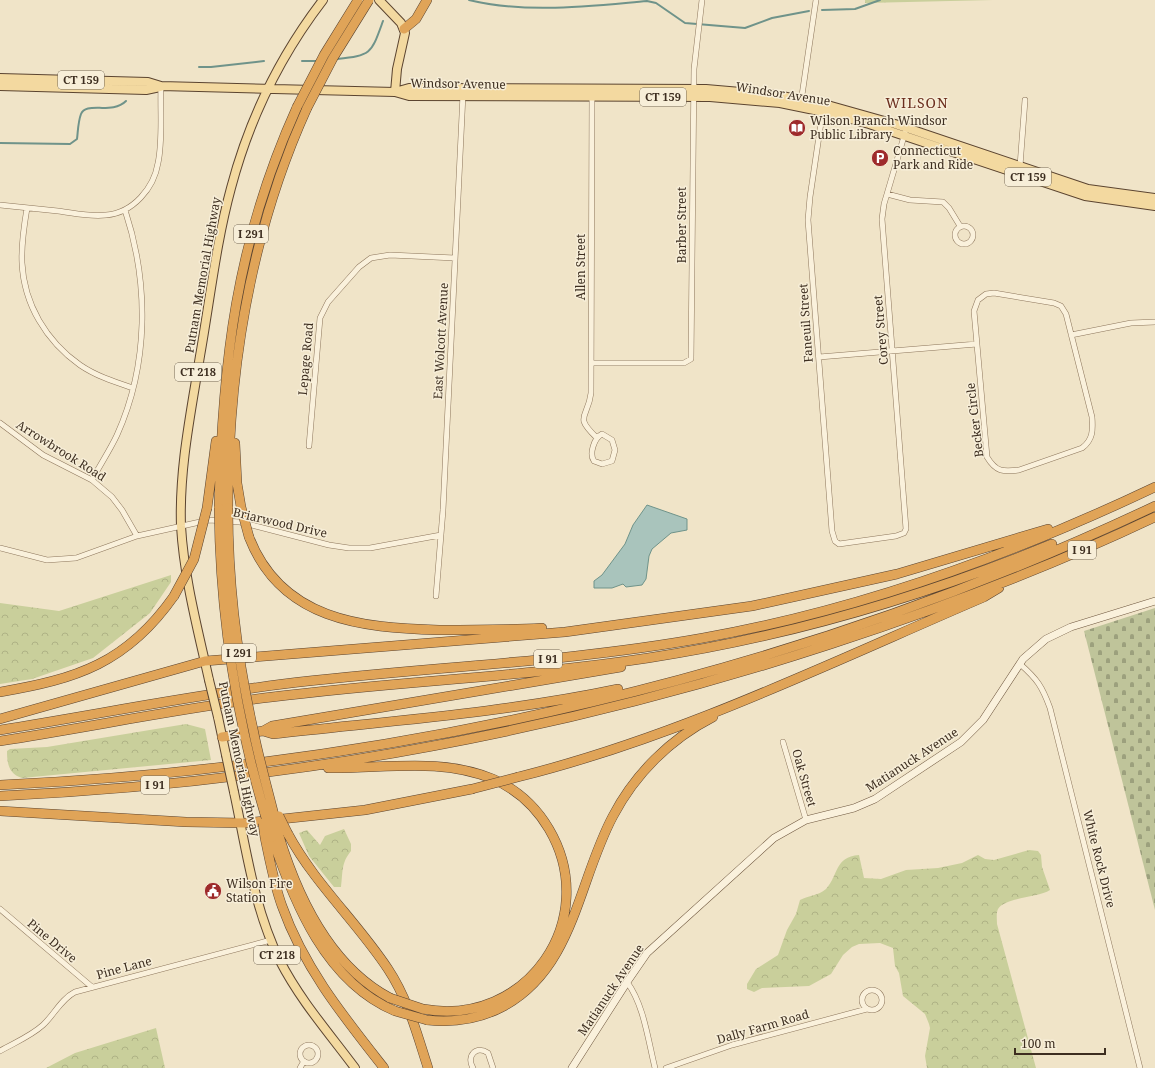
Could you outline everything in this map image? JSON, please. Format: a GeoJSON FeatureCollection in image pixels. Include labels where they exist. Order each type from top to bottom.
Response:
{"type":"FeatureCollection","features":[{"type":"Feature","properties":{"kind":"highway","name":"I 291"},"geometry":{"type":"LineString","coordinates":[[276,836],[258,788],[243,728],[229,650],[221,574],[224,508],[230,440],[231,367],[236,298],[253,226],[273,165],[297,107],[324,55],[358,0]]}},
{"type":"Feature","properties":{"kind":"highway","name":"I 291"},"geometry":{"type":"LineString","coordinates":[[231,367],[259,240],[282,168],[308,108],[334,58],[370,0]]}},
{"type":"Feature","properties":{"kind":"highway"},"geometry":{"type":"LineString","coordinates":[[404,29],[416,19],[427,0]]}},
{"type":"Feature","properties":{"kind":"highway"},"geometry":{"type":"LineString","coordinates":[[231,367],[235,455],[241,507],[249,537],[266,570],[288,592],[320,611],[354,622],[387,628],[508,630],[618,625]]}},
{"type":"Feature","properties":{"kind":"highway"},"geometry":{"type":"LineString","coordinates":[[0,692],[55,681],[95,666],[114,655],[139,636],[158,617],[174,596],[194,559],[207,508],[231,367]]}},
{"type":"Feature","properties":{"kind":"highway","name":"I 91"},"geometry":{"type":"LineString","coordinates":[[0,730],[160,702],[258,687],[384,673],[575,656],[717,635],[808,615],[902,588],[985,559],[1081,521],[1155,487]]}},
{"type":"Feature","properties":{"kind":"highway"},"geometry":{"type":"LineString","coordinates":[[222,737],[263,731],[272,726],[598,672],[668,658],[696,650],[804,627],[914,595],[1048,546],[1155,499]]}},
{"type":"Feature","properties":{"kind":"highway"},"geometry":{"type":"LineString","coordinates":[[0,785],[77,781],[165,773],[296,757],[396,742],[574,706],[688,677],[754,658],[854,625],[969,585],[1076,541],[1155,506]]}},
{"type":"Feature","properties":{"kind":"highway","name":"I 291"},"geometry":{"type":"LineString","coordinates":[[224,508],[239,653],[252,728],[269,795],[276,836]]}},
{"type":"Feature","properties":{"kind":"highway","name":"I 91"},"geometry":{"type":"LineString","coordinates":[[0,796],[159,785],[309,766],[458,742],[644,700],[752,670],[937,608],[1008,580],[1155,517]]}},
{"type":"Feature","properties":{"kind":"highway"},"geometry":{"type":"LineString","coordinates":[[0,718],[205,661],[532,635],[727,610],[830,590],[911,570],[1044,530],[1081,521]]}},
{"type":"Feature","properties":{"kind":"highway"},"geometry":{"type":"LineString","coordinates":[[0,811],[241,823],[365,810],[472,789],[576,760],[645,738],[748,698],[984,598],[1008,580]]}},
{"type":"Feature","properties":{"kind":"highway"},"geometry":{"type":"LineString","coordinates":[[0,741],[250,699],[573,667],[696,650]]}},
{"type":"Feature","properties":{"kind":"highway"},"geometry":{"type":"LineString","coordinates":[[263,731],[273,734],[515,707],[608,691],[754,658]]}},
{"type":"Feature","properties":{"kind":"highway"},"geometry":{"type":"LineString","coordinates":[[276,836],[296,902],[318,942],[358,987],[374,1000],[395,1012],[427,1020],[456,1020],[486,1014],[511,1002],[536,983],[549,966],[560,948],[603,835],[632,785],[653,762],[676,741],[697,726],[748,698]]}},
{"type":"Feature","properties":{"kind":"highway"},"geometry":{"type":"LineString","coordinates":[[276,836],[298,888],[317,924],[352,969],[374,988],[405,1005],[423,1009],[451,1012],[488,1005],[514,991],[541,966],[557,938],[566,904],[564,870],[554,838],[542,819],[524,799],[503,784],[478,774],[454,769],[418,765],[336,768],[309,766]]}},
{"type":"Feature","properties":{"kind":"highway"},"geometry":{"type":"LineString","coordinates":[[276,836],[279,897],[300,948],[328,995],[384,1068]]}},
{"type":"Feature","properties":{"kind":"highway"},"geometry":{"type":"LineString","coordinates":[[276,836],[306,864],[391,974],[408,1007],[428,1068]]}},
{"type":"Feature","properties":{"kind":"main road","name":"Putnam Memorial Highway"},"geometry":{"type":"LineString","coordinates":[[323,0],[292,46],[267,90],[241,154],[223,220],[184,461],[181,525],[187,578],[257,897],[271,940],[284,968],[301,996],[355,1068]]}},
{"type":"Feature","properties":{"kind":"main road"},"geometry":{"type":"LineString","coordinates":[[379,0],[398,20],[404,29],[404,38],[396,69],[394,92]]}},
{"type":"Feature","properties":{"kind":"main road","name":"Windsor Avenue"},"geometry":{"type":"LineString","coordinates":[[0,78],[110,85]]}},
{"type":"Feature","properties":{"kind":"main road","name":"Windsor Avenue"},"geometry":{"type":"LineString","coordinates":[[0,86],[110,85],[148,82],[161,86],[267,90],[394,92],[409,96],[463,92],[695,93],[801,103],[906,131],[1020,166],[1050,180],[1100,191],[1155,198]]}},
{"type":"Feature","properties":{"kind":"main road","name":"Windsor Avenue"},"geometry":{"type":"LineString","coordinates":[[906,131],[1050,180],[1096,198],[1155,206]]}},
{"type":"Feature","properties":{"kind":"street","name":"Barber Street"},"geometry":{"type":"LineString","coordinates":[[591,363],[684,363],[689,361],[692,350],[692,193],[695,54],[702,0]]}},
{"type":"Feature","properties":{"kind":"street"},"geometry":{"type":"LineString","coordinates":[[801,103],[816,0]]}},
{"type":"Feature","properties":{"kind":"street"},"geometry":{"type":"LineString","coordinates":[[0,205],[89,215],[107,215],[125,210],[137,201],[147,190],[154,177],[158,162],[161,86]]}},
{"type":"Feature","properties":{"kind":"street","name":"East Wolcott Avenue"},"geometry":{"type":"LineString","coordinates":[[436,596],[441,535],[456,258],[463,92]]}},
{"type":"Feature","properties":{"kind":"street","name":"Allen Street"},"geometry":{"type":"LineString","coordinates":[[592,93],[591,397],[583,421],[597,438]]}},
{"type":"Feature","properties":{"kind":"street"},"geometry":{"type":"LineString","coordinates":[[1020,166],[1025,100]]}},
{"type":"Feature","properties":{"kind":"street","name":"Faneuil Street"},"geometry":{"type":"LineString","coordinates":[[823,108],[808,220],[832,532],[835,541]]}},
{"type":"Feature","properties":{"kind":"street","name":"Corey Street"},"geometry":{"type":"LineString","coordinates":[[835,541],[844,544],[896,536],[904,533],[907,525],[882,219],[906,131]]}},
{"type":"Feature","properties":{"kind":"street"},"geometry":{"type":"LineString","coordinates":[[888,194],[910,200],[943,202],[949,208],[960,226]]}},
{"type":"Feature","properties":{"kind":"street"},"geometry":{"type":"LineString","coordinates":[[27,208],[22,262],[26,292],[39,320],[47,333],[63,352],[81,366],[102,377],[132,388]]}},
{"type":"Feature","properties":{"kind":"street"},"geometry":{"type":"LineString","coordinates":[[92,480],[117,436],[132,388],[142,336],[143,300],[133,234],[125,210]]}},
{"type":"Feature","properties":{"kind":"street","name":"Lepage Road"},"geometry":{"type":"LineString","coordinates":[[309,446],[320,318],[328,302],[359,267],[377,256],[456,258]]}},
{"type":"Feature","properties":{"kind":"street","name":"Becker Circle"},"geometry":{"type":"LineString","coordinates":[[994,293],[1054,303],[1061,306],[1066,314],[1071,335],[1092,417],[1093,431],[1088,443],[1082,448],[1019,470],[1001,471],[992,467],[987,457],[974,310],[978,300],[986,294],[994,293]]}},
{"type":"Feature","properties":{"kind":"street"},"geometry":{"type":"LineString","coordinates":[[1071,335],[1131,323],[1155,322]]}},
{"type":"Feature","properties":{"kind":"street"},"geometry":{"type":"LineString","coordinates":[[818,356],[977,344]]}},
{"type":"Feature","properties":{"kind":"street","name":"Arrowbrook Road"},"geometry":{"type":"LineString","coordinates":[[0,424],[43,455],[92,480],[119,505],[137,536]]}},
{"type":"Feature","properties":{"kind":"street"},"geometry":{"type":"LineString","coordinates":[[604,435],[613,442],[615,454],[611,462],[600,464],[593,460],[592,454],[597,438],[604,435]]}},
{"type":"Feature","properties":{"kind":"street","name":"Briarwood Drive"},"geometry":{"type":"LineString","coordinates":[[0,548],[39,558],[60,560],[92,554],[137,536],[209,520],[230,520],[329,545],[354,548],[382,546],[441,535]]}},
{"type":"Feature","properties":{"kind":"street","name":"Matianuck Avenue"},"geometry":{"type":"LineString","coordinates":[[572,1068],[626,982],[653,947],[774,838],[806,820],[854,808],[875,799],[961,742],[984,720],[1020,664],[1040,643],[1057,632],[1155,601]]}},
{"type":"Feature","properties":{"kind":"street","name":"White Rock Drive"},"geometry":{"type":"LineString","coordinates":[[1020,664],[1032,674],[1042,687],[1050,708],[1140,1068]]}},
{"type":"Feature","properties":{"kind":"street","name":"Oak Street"},"geometry":{"type":"LineString","coordinates":[[783,742],[806,820]]}},
{"type":"Feature","properties":{"kind":"street","name":"Pine Drive"},"geometry":{"type":"LineString","coordinates":[[0,909],[92,987]]}},
{"type":"Feature","properties":{"kind":"street","name":"Pine Lane"},"geometry":{"type":"LineString","coordinates":[[0,1051],[41,1027],[70,995],[92,987],[271,940]]}},
{"type":"Feature","properties":{"kind":"street"},"geometry":{"type":"LineString","coordinates":[[626,982],[634,991],[639,1005],[655,1068]]}},
{"type":"Feature","properties":{"kind":"street","name":"Dally Farm Road"},"geometry":{"type":"LineString","coordinates":[[666,1068],[732,1045],[867,1009],[876,1010],[881,1006],[882,997],[878,991],[871,990],[864,993],[862,1000],[867,1009]]}},
{"type":"Feature","properties":{"kind":"street"},"geometry":{"type":"LineString","coordinates":[[473,1068],[471,1064],[471,1057],[475,1051],[479,1050],[488,1053],[493,1068]]}},
{"type":"Feature","properties":{"kind":"street"},"geometry":{"type":"LineString","coordinates":[[300,1068],[304,1061]]}},
{"type":"Feature","properties":{"kind":"green space"},"geometry":{"type":"Polygon","coordinates":[[[865,0],[993,0],[865,3],[865,0]]]}},
{"type":"Feature","properties":{"kind":"green space"},"geometry":{"type":"Polygon","coordinates":[[[171,575],[171,582],[150,613],[93,658],[32,679],[0,684],[0,603],[59,611],[171,575]]]}},
{"type":"Feature","properties":{"kind":"green space"},"geometry":{"type":"Polygon","coordinates":[[[1155,608],[1155,910],[1084,631],[1155,608]]]}},
{"type":"Feature","properties":{"kind":"green space"},"geometry":{"type":"Polygon","coordinates":[[[186,724],[205,729],[211,760],[22,778],[14,774],[8,764],[7,751],[10,749],[47,747],[186,724]]]}},
{"type":"Feature","properties":{"kind":"green space"},"geometry":{"type":"Polygon","coordinates":[[[344,829],[351,844],[351,851],[344,864],[341,887],[334,887],[309,856],[299,833],[307,830],[320,845],[325,836],[344,829]]]}},
{"type":"Feature","properties":{"kind":"green space"},"geometry":{"type":"Polygon","coordinates":[[[1029,850],[1038,851],[1041,855],[1042,867],[1050,890],[1038,895],[1007,902],[1002,905],[997,911],[997,924],[1036,1068],[927,1068],[925,1056],[930,1028],[929,1024],[925,1014],[903,996],[899,973],[895,966],[893,948],[880,943],[859,944],[852,947],[843,955],[831,974],[809,986],[762,988],[754,992],[747,989],[747,984],[756,969],[778,955],[787,930],[796,914],[800,900],[820,893],[826,889],[841,863],[851,856],[859,855],[864,878],[881,879],[906,870],[938,868],[962,863],[978,855],[985,859],[994,860],[1029,850]]]}},
{"type":"Feature","properties":{"kind":"green space"},"geometry":{"type":"Polygon","coordinates":[[[156,1028],[165,1068],[46,1068],[75,1053],[156,1028]]]}},
{"type":"Feature","properties":{"kind":"water"},"geometry":{"type":"Polygon","coordinates":[[[647,505],[687,519],[687,530],[671,533],[652,549],[649,556],[646,579],[642,585],[626,587],[623,584],[612,588],[594,588],[594,581],[602,575],[625,544],[633,525],[647,505]]]}},
{"type":"Feature","properties":{"kind":"waterway"},"geometry":{"type":"LineString","coordinates":[[469,0],[513,7],[535,8],[580,7],[647,1],[656,3],[685,23],[745,28],[772,18],[809,11]]}},
{"type":"Feature","properties":{"kind":"waterway"},"geometry":{"type":"LineString","coordinates":[[822,10],[855,9],[880,0]]}},
{"type":"Feature","properties":{"kind":"waterway"},"geometry":{"type":"LineString","coordinates":[[337,59],[357,56],[369,51],[376,40],[383,21]]}},
{"type":"Feature","properties":{"kind":"waterway"},"geometry":{"type":"LineString","coordinates":[[199,67],[264,61]]}},
{"type":"Feature","properties":{"kind":"waterway"},"geometry":{"type":"LineString","coordinates":[[302,61],[317,61]]}},
{"type":"Feature","properties":{"kind":"waterway"},"geometry":{"type":"LineString","coordinates":[[0,143],[70,144],[77,139],[79,120],[84,110],[88,108],[114,107],[126,101]]}},
{"type":"Feature","properties":{"kind":"place","name":"Wilson Branch Windsor Public Library"},"geometry":{"type":"Point","coordinates":[797,128]}},
{"type":"Feature","properties":{"kind":"place","name":"Connecticut Park and Ride"},"geometry":{"type":"Point","coordinates":[880,158]}},
{"type":"Feature","properties":{"kind":"place","name":"Wilson Fire Station"},"geometry":{"type":"Point","coordinates":[213,891]}},
{"type":"Feature","properties":{"kind":"district","name":"WILSON"},"geometry":{"type":"Point","coordinates":[917,103]}}]}
